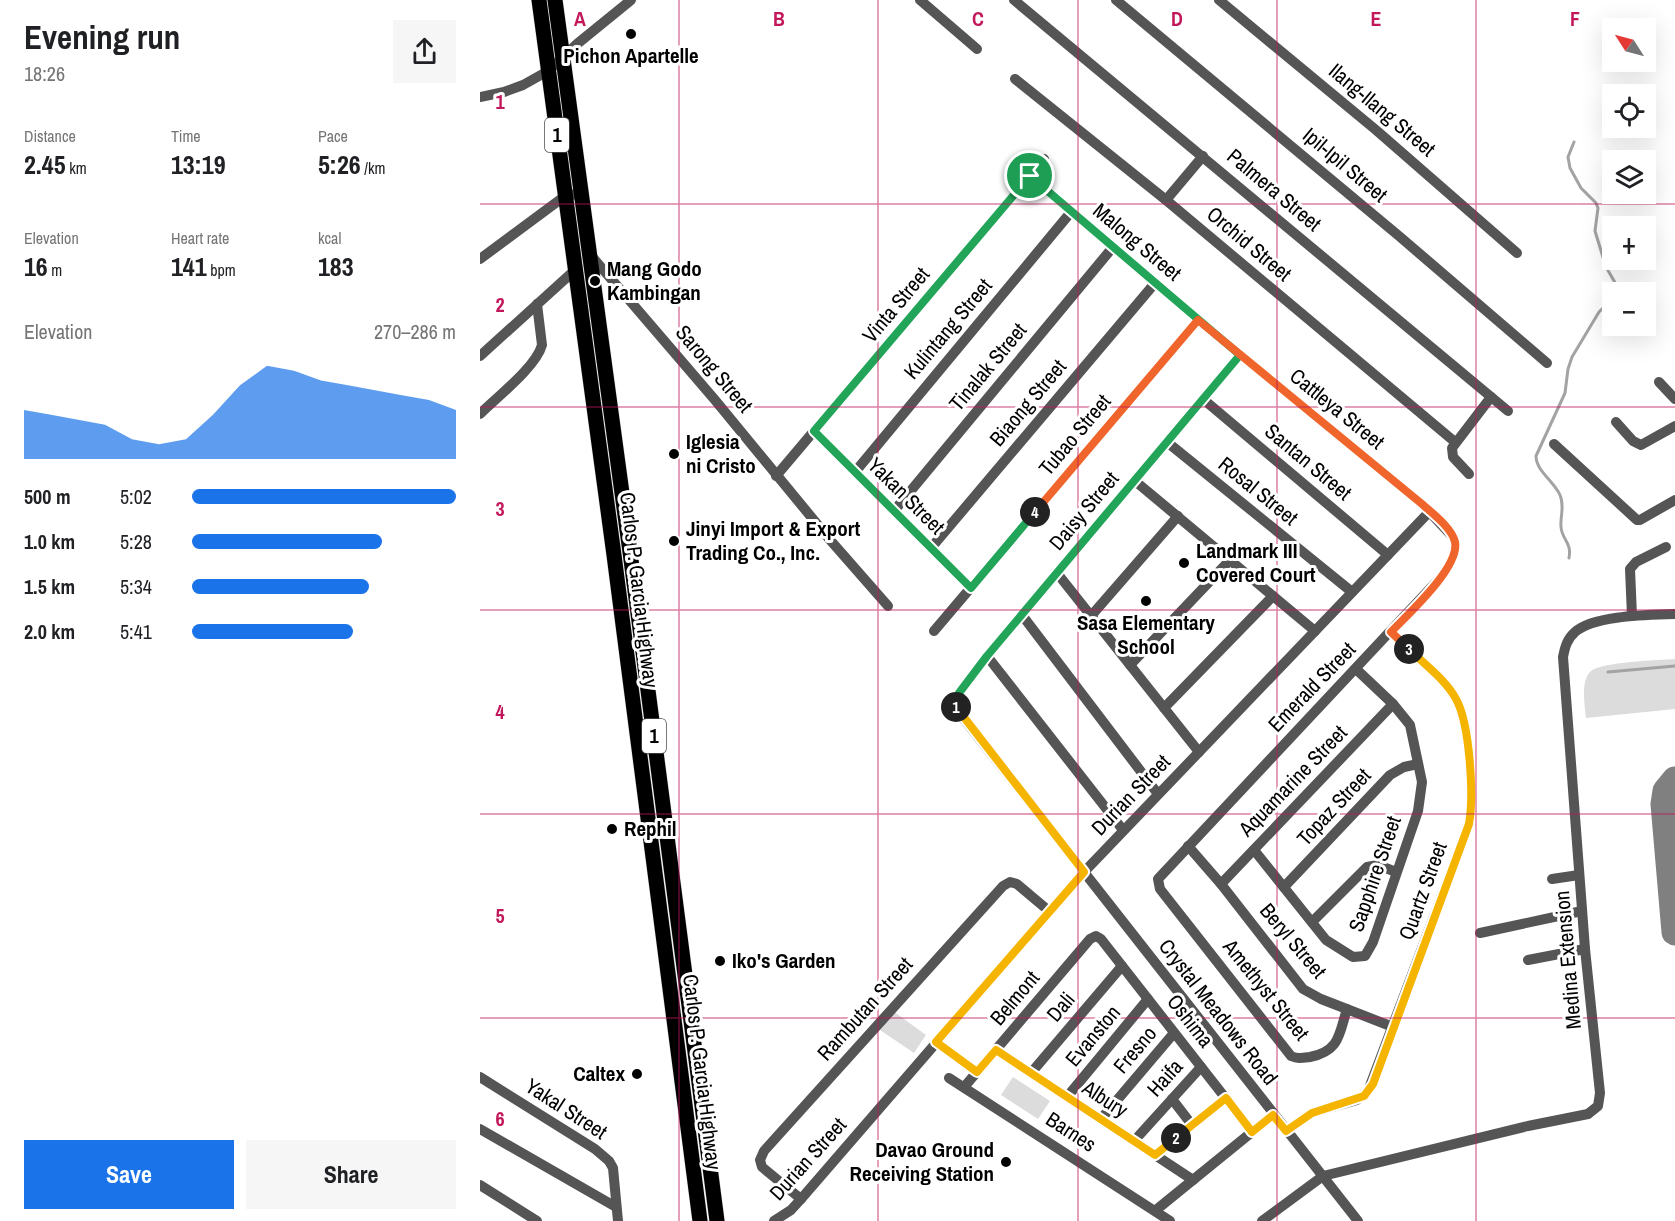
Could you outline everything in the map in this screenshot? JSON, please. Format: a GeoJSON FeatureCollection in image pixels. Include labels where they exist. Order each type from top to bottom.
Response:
{"type":"FeatureCollection","features":[{"type":"Feature","properties":{"kind":"highway","name":"Carlos P. Garcia Highway"},"geometry":{"type":"LineString","coordinates":[[539,0],[700,1221]]}},
{"type":"Feature","properties":{"kind":"highway","name":"Carlos P. Garcia Highway"},"geometry":{"type":"LineString","coordinates":[[555,0],[717,1221]]}},
{"type":"Feature","properties":{"kind":"street"},"geometry":{"type":"LineString","coordinates":[[482,98],[523,86],[548,71],[631,0]]}},
{"type":"Feature","properties":{"kind":"street"},"geometry":{"type":"LineString","coordinates":[[920,0],[977,49]]}},
{"type":"Feature","properties":{"kind":"street","name":"Palmera Street"},"geometry":{"type":"LineString","coordinates":[[1014,0],[1508,411]]}},
{"type":"Feature","properties":{"kind":"street","name":"Ipil-Ipil Street"},"geometry":{"type":"LineString","coordinates":[[1116,0],[1425,257],[1547,363]]}},
{"type":"Feature","properties":{"kind":"street","name":"Ilang-Ilang Street"},"geometry":{"type":"LineString","coordinates":[[1219,0],[1376,130],[1517,253]]}},
{"type":"Feature","properties":{"kind":"street","name":"Orchid Street"},"geometry":{"type":"LineString","coordinates":[[1015,79],[1166,200],[1455,442]]}},
{"type":"Feature","properties":{"kind":"street"},"geometry":{"type":"LineString","coordinates":[[1166,200],[1203,156]]}},
{"type":"Feature","properties":{"kind":"street","name":"Vinta Street"},"geometry":{"type":"LineString","coordinates":[[777,476],[1044,159]]}},
{"type":"Feature","properties":{"kind":"street","name":"Malong Street"},"geometry":{"type":"LineString","coordinates":[[1030,176],[1219,337]]}},
{"type":"Feature","properties":{"kind":"street"},"geometry":{"type":"LineString","coordinates":[[480,259],[565,196],[582,194]]}},
{"type":"Feature","properties":{"kind":"street","name":"Kulintang Street"},"geometry":{"type":"LineString","coordinates":[[855,472],[1071,212]]}},
{"type":"Feature","properties":{"kind":"street","name":"Tinalak Street"},"geometry":{"type":"LineString","coordinates":[[894,511],[1113,247]]}},
{"type":"Feature","properties":{"kind":"street"},"geometry":{"type":"LineString","coordinates":[[573,254],[590,252]]}},
{"type":"Feature","properties":{"kind":"street","name":"Sarong Street"},"geometry":{"type":"LineString","coordinates":[[590,252],[888,606]]}},
{"type":"Feature","properties":{"kind":"street"},"geometry":{"type":"LineString","coordinates":[[480,356],[575,270]]}},
{"type":"Feature","properties":{"kind":"street","name":"Biaong Street"},"geometry":{"type":"LineString","coordinates":[[931,548],[1155,283]]}},
{"type":"Feature","properties":{"kind":"street"},"geometry":{"type":"LineString","coordinates":[[480,414],[532,364],[540,351],[542,345],[537,304]]}},
{"type":"Feature","properties":{"kind":"street","name":"Tubao Street"},"geometry":{"type":"LineString","coordinates":[[934,631],[1198,320]]}},
{"type":"Feature","properties":{"kind":"street","name":"Cattleya Street"},"geometry":{"type":"LineString","coordinates":[[1219,337],[1430,511]]}},
{"type":"Feature","properties":{"kind":"street","name":"Daisy Street"},"geometry":{"type":"LineString","coordinates":[[959,693],[987,656],[1240,355]]}},
{"type":"Feature","properties":{"kind":"street"},"geometry":{"type":"LineString","coordinates":[[1659,382],[1675,399]]}},
{"type":"Feature","properties":{"kind":"street"},"geometry":{"type":"LineString","coordinates":[[1469,474],[1453,457],[1452,448],[1491,397]]}},
{"type":"Feature","properties":{"kind":"street","name":"Santan Street"},"geometry":{"type":"LineString","coordinates":[[1203,399],[1388,555]]}},
{"type":"Feature","properties":{"kind":"street"},"geometry":{"type":"LineString","coordinates":[[1616,422],[1633,441],[1641,445],[1675,426]]}},
{"type":"Feature","properties":{"kind":"street","name":"Yakan Street"},"geometry":{"type":"LineString","coordinates":[[814,431],[971,588]]}},
{"type":"Feature","properties":{"kind":"street","name":"Rosal Street"},"geometry":{"type":"LineString","coordinates":[[1167,442],[1352,592]]}},
{"type":"Feature","properties":{"kind":"street"},"geometry":{"type":"LineString","coordinates":[[1554,444],[1637,520],[1675,500]]}},
{"type":"Feature","properties":{"kind":"street"},"geometry":{"type":"LineString","coordinates":[[1135,481],[1315,631]]}},
{"type":"Feature","properties":{"kind":"street","name":"Durian Street"},"geometry":{"type":"LineString","coordinates":[[774,1221],[801,1200],[1084,872],[1430,511]]}},
{"type":"Feature","properties":{"kind":"street","name":"Emerald Street"},"geometry":{"type":"LineString","coordinates":[[1158,882],[1160,876],[1442,576],[1450,564],[1456,545],[1454,538],[1430,511]]}},
{"type":"Feature","properties":{"kind":"street"},"geometry":{"type":"LineString","coordinates":[[1091,616],[1178,516]]}},
{"type":"Feature","properties":{"kind":"street"},"geometry":{"type":"LineString","coordinates":[[1632,616],[1630,569],[1636,562],[1666,547]]}},
{"type":"Feature","properties":{"kind":"street"},"geometry":{"type":"LineString","coordinates":[[1130,665],[1230,560]]}},
{"type":"Feature","properties":{"kind":"street"},"geometry":{"type":"LineString","coordinates":[[1057,573],[1199,752]]}},
{"type":"Feature","properties":{"kind":"street"},"geometry":{"type":"LineString","coordinates":[[1164,708],[1273,596]]}},
{"type":"Feature","properties":{"kind":"street","name":"Medina Extension"},"geometry":{"type":"LineString","coordinates":[[1323,1176],[1594,1111],[1600,1100],[1600,1093],[1582,912],[1564,686],[1564,647],[1581,628],[1590,624],[1632,616],[1675,614]]}},
{"type":"Feature","properties":{"kind":"street"},"geometry":{"type":"LineString","coordinates":[[1022,615],[1158,794]]}},
{"type":"Feature","properties":{"kind":"street","name":"Quartz Street"},"geometry":{"type":"LineString","coordinates":[[1286,1131],[1312,1113],[1364,1096],[1373,1084],[1469,824],[1472,805],[1471,773],[1459,705],[1451,692],[1391,632]]}},
{"type":"Feature","properties":{"kind":"street"},"geometry":{"type":"LineString","coordinates":[[987,656],[1123,830]]}},
{"type":"Feature","properties":{"kind":"street","name":"Sapphire Street"},"geometry":{"type":"LineString","coordinates":[[1254,850],[1326,940],[1353,957],[1365,956],[1373,942],[1418,811],[1422,782],[1410,725],[1393,704],[1356,669]]}},
{"type":"Feature","properties":{"kind":"street","name":"Crystal Meadows Road"},"geometry":{"type":"LineString","coordinates":[[959,693],[956,699],[956,709],[1356,1221]]}},
{"type":"Feature","properties":{"kind":"street","name":"Aquamarine Street"},"geometry":{"type":"LineString","coordinates":[[1221,884],[1393,704]]}},
{"type":"Feature","properties":{"kind":"street","name":"Topaz Street"},"geometry":{"type":"LineString","coordinates":[[1284,887],[1390,775],[1404,767],[1418,764]]}},
{"type":"Feature","properties":{"kind":"street","name":"Beryl Street"},"geometry":{"type":"LineString","coordinates":[[1188,846],[1304,989],[1321,999],[1393,1027]]}},
{"type":"Feature","properties":{"kind":"street"},"geometry":{"type":"LineString","coordinates":[[1312,922],[1367,867],[1378,865],[1396,872]]}},
{"type":"Feature","properties":{"kind":"street"},"geometry":{"type":"LineString","coordinates":[[1552,879],[1580,875]]}},
{"type":"Feature","properties":{"kind":"street","name":"Rambutan Street"},"geometry":{"type":"LineString","coordinates":[[801,1200],[762,1167],[760,1160],[764,1151],[1003,886],[1010,882],[1017,884],[1049,911]]}},
{"type":"Feature","properties":{"kind":"street","name":"Amethyst Street"},"geometry":{"type":"LineString","coordinates":[[1158,882],[1160,889],[1291,1056],[1301,1058],[1330,1050],[1336,1043],[1347,1009]]}},
{"type":"Feature","properties":{"kind":"street"},"geometry":{"type":"LineString","coordinates":[[1480,933],[1582,912]]}},
{"type":"Feature","properties":{"kind":"street","name":"Oshima"},"geometry":{"type":"LineString","coordinates":[[1096,936],[1101,939],[1252,1132]]}},
{"type":"Feature","properties":{"kind":"street","name":"Belmont"},"geometry":{"type":"LineString","coordinates":[[965,1086],[1090,939],[1096,936]]}},
{"type":"Feature","properties":{"kind":"street"},"geometry":{"type":"LineString","coordinates":[[1528,960],[1585,949]]}},
{"type":"Feature","properties":{"kind":"street","name":"Dali"},"geometry":{"type":"LineString","coordinates":[[1031,1073],[1122,966]]}},
{"type":"Feature","properties":{"kind":"street","name":"Evanston"},"geometry":{"type":"LineString","coordinates":[[1067,1097],[1148,999]]}},
{"type":"Feature","properties":{"kind":"street","name":"Fresno"},"geometry":{"type":"LineString","coordinates":[[1101,1119],[1174,1033]]}},
{"type":"Feature","properties":{"kind":"street"},"geometry":{"type":"LineString","coordinates":[[936,1042],[977,1072]]}},
{"type":"Feature","properties":{"kind":"street","name":"Albury"},"geometry":{"type":"LineString","coordinates":[[996,1050],[1193,1180]]}},
{"type":"Feature","properties":{"kind":"street","name":"Haifa"},"geometry":{"type":"LineString","coordinates":[[1134,1141],[1201,1067]]}},
{"type":"Feature","properties":{"kind":"street","name":"Yakal Street"},"geometry":{"type":"LineString","coordinates":[[480,1077],[595,1149],[609,1161],[613,1168],[618,1221]]}},
{"type":"Feature","properties":{"kind":"street","name":"Barnes"},"geometry":{"type":"LineString","coordinates":[[949,1078],[965,1086],[1170,1221]]}},
{"type":"Feature","properties":{"kind":"street"},"geometry":{"type":"LineString","coordinates":[[1155,1155],[1226,1098]]}},
{"type":"Feature","properties":{"kind":"street"},"geometry":{"type":"LineString","coordinates":[[1172,1099],[1192,1125]]}},
{"type":"Feature","properties":{"kind":"street"},"geometry":{"type":"LineString","coordinates":[[1156,1210],[1273,1115]]}},
{"type":"Feature","properties":{"kind":"street"},"geometry":{"type":"LineString","coordinates":[[480,1129],[616,1207]]}},
{"type":"Feature","properties":{"kind":"street"},"geometry":{"type":"LineString","coordinates":[[1262,1221],[1323,1176]]}},
{"type":"Feature","properties":{"kind":"street"},"geometry":{"type":"LineString","coordinates":[[480,1185],[537,1221]]}},
{"type":"Feature","properties":{"kind":"shaded area"},"geometry":{"type":"Polygon","coordinates":[[[1675,659],[1675,709],[1586,718],[1584,687],[1591,671],[1606,665],[1675,659]]]}},
{"type":"Feature","properties":{"kind":"shaded area"},"geometry":{"type":"Polygon","coordinates":[[[893,1011],[926,1035],[914,1053],[880,1030],[893,1011]]]}},
{"type":"Feature","properties":{"kind":"shaded area"},"geometry":{"type":"Polygon","coordinates":[[[1013,1077],[1050,1101],[1038,1119],[1001,1095],[1013,1077]]]}},
{"type":"Feature","properties":{"kind":"waterway"},"geometry":{"type":"LineString","coordinates":[[1574,142],[1568,157],[1570,168],[1581,188],[1598,208],[1595,231],[1606,267],[1615,282]]}},
{"type":"Feature","properties":{"kind":"waterway"},"geometry":{"type":"LineString","coordinates":[[1569,558],[1569,548],[1561,527],[1561,499],[1539,466],[1536,456],[1565,393],[1572,357],[1602,309]]}},
{"type":"Feature","properties":{"kind":"waterway"},"geometry":{"type":"LineString","coordinates":[[1608,672],[1675,666]]}},
{"type":"Feature","properties":{"kind":"taxiway"},"geometry":{"type":"LineString","coordinates":[[1675,780],[1666,791],[1664,804],[1675,932]]}},
{"type":"Feature","properties":{"kind":"place","name":"Pichon Apartelle"},"geometry":{"type":"Point","coordinates":[631,34]}},
{"type":"Feature","properties":{"kind":"place","name":"Mang Godo Kambingan"},"geometry":{"type":"Point","coordinates":[595,281]}},
{"type":"Feature","properties":{"kind":"place","name":"Iglesia ni Cristo"},"geometry":{"type":"Point","coordinates":[674,454]}},
{"type":"Feature","properties":{"kind":"place","name":"Jinyi Import & Export Trading Co., Inc."},"geometry":{"type":"Point","coordinates":[674,541]}},
{"type":"Feature","properties":{"kind":"place","name":"Landmark III Covered Court"},"geometry":{"type":"Point","coordinates":[1184,563]}},
{"type":"Feature","properties":{"kind":"place","name":"Sasa Elementary School"},"geometry":{"type":"Point","coordinates":[1146,601]}},
{"type":"Feature","properties":{"kind":"place","name":"Rephil"},"geometry":{"type":"Point","coordinates":[612,829]}},
{"type":"Feature","properties":{"kind":"place","name":"Iko's Garden"},"geometry":{"type":"Point","coordinates":[720,961]}},
{"type":"Feature","properties":{"kind":"place","name":"Caltex"},"geometry":{"type":"Point","coordinates":[637,1074]}},
{"type":"Feature","properties":{"kind":"place","name":"Davao Ground Receiving Station"},"geometry":{"type":"Point","coordinates":[1006,1162]}},
{"type":"Feature","properties":{"kind":"route"},"geometry":{"type":"LineString","coordinates":[[1030,176],[814,431],[971,588],[1198,320],[1240,355],[1422,504],[1451,533],[1456,545],[1450,564],[1442,576],[1391,632],[1451,692],[1459,705],[1471,773],[1472,805],[1469,824],[1373,1084],[1364,1096],[1357,1100],[1312,1113],[1286,1131],[1273,1115],[1252,1132],[1226,1098],[1155,1155],[996,1050],[977,1072],[936,1042],[1084,872],[956,709],[957,696],[987,656],[1240,355],[1030,176]]}}]}
